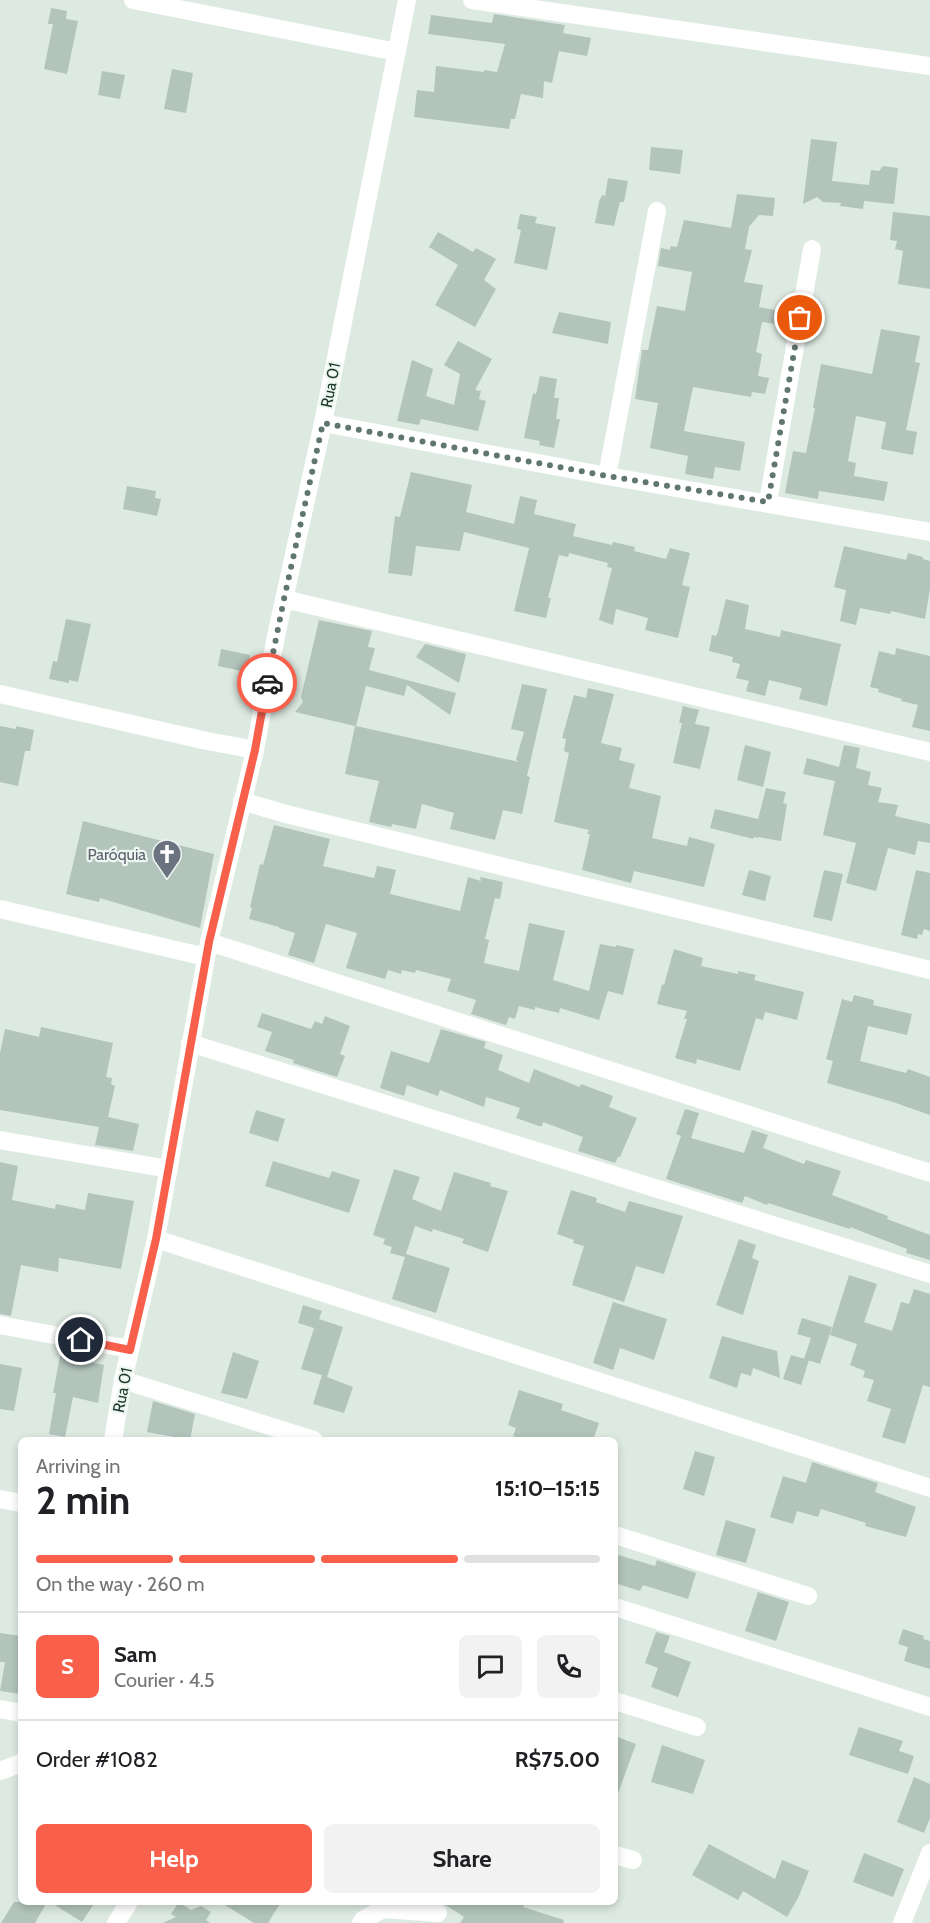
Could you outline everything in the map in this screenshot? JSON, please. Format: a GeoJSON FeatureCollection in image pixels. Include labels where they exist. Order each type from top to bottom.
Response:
{"type":"FeatureCollection","features":[{"type":"Feature","properties":{"kind":"street"},"geometry":{"type":"LineString","coordinates":[[133,0],[397,52]]}},
{"type":"Feature","properties":{"kind":"street","name":"Rua 01"},"geometry":{"type":"LineString","coordinates":[[114,1437],[123,1380],[156,1239],[207,950],[255,750],[407,0]]}},
{"type":"Feature","properties":{"kind":"street"},"geometry":{"type":"LineString","coordinates":[[472,0],[930,66]]}},
{"type":"Feature","properties":{"kind":"street"},"geometry":{"type":"LineString","coordinates":[[607,476],[657,212]]}},
{"type":"Feature","properties":{"kind":"street"},"geometry":{"type":"LineString","coordinates":[[768,502],[812,249]]}},
{"type":"Feature","properties":{"kind":"street"},"geometry":{"type":"LineString","coordinates":[[323,423],[607,476],[768,502],[930,532]]}},
{"type":"Feature","properties":{"kind":"street"},"geometry":{"type":"LineString","coordinates":[[284,599],[930,752]]}},
{"type":"Feature","properties":{"kind":"street"},"geometry":{"type":"LineString","coordinates":[[0,694],[255,750]]}},
{"type":"Feature","properties":{"kind":"street"},"geometry":{"type":"LineString","coordinates":[[243,801],[286,814],[930,970]]}},
{"type":"Feature","properties":{"kind":"street"},"geometry":{"type":"LineString","coordinates":[[0,909],[207,950],[930,1173]]}},
{"type":"Feature","properties":{"kind":"street"},"geometry":{"type":"LineString","coordinates":[[190,1042],[930,1274]]}},
{"type":"Feature","properties":{"kind":"street"},"geometry":{"type":"LineString","coordinates":[[0,1140],[169,1169]]}},
{"type":"Feature","properties":{"kind":"street"},"geometry":{"type":"LineString","coordinates":[[156,1239],[930,1488]]}},
{"type":"Feature","properties":{"kind":"street"},"geometry":{"type":"LineString","coordinates":[[0,1325],[130,1350]]}},
{"type":"Feature","properties":{"kind":"street"},"geometry":{"type":"LineString","coordinates":[[123,1380],[304,1437]]}},
{"type":"Feature","properties":{"kind":"street"},"geometry":{"type":"LineString","coordinates":[[0,1499],[18,1502]]}},
{"type":"Feature","properties":{"kind":"street"},"geometry":{"type":"LineString","coordinates":[[618,1536],[808,1596]]}},
{"type":"Feature","properties":{"kind":"street"},"geometry":{"type":"LineString","coordinates":[[618,1607],[930,1707]]}},
{"type":"Feature","properties":{"kind":"street"},"geometry":{"type":"LineString","coordinates":[[618,1702],[698,1727]]}},
{"type":"Feature","properties":{"kind":"street"},"geometry":{"type":"LineString","coordinates":[[0,1709],[18,1712]]}},
{"type":"Feature","properties":{"kind":"street"},"geometry":{"type":"LineString","coordinates":[[0,1771],[18,1764]]}},
{"type":"Feature","properties":{"kind":"street"},"geometry":{"type":"LineString","coordinates":[[902,1923],[930,1853]]}},
{"type":"Feature","properties":{"kind":"street"},"geometry":{"type":"LineString","coordinates":[[618,1856],[633,1860]]}},
{"type":"Feature","properties":{"kind":"street"},"geometry":{"type":"LineString","coordinates":[[116,1923],[127,1905]]}},
{"type":"Feature","properties":{"kind":"street"},"geometry":{"type":"LineString","coordinates":[[361,1923],[383,1909],[438,1913]]}},
{"type":"Feature","properties":{"kind":"building"},"geometry":{"type":"Polygon","coordinates":[[[51,8],[67,11],[66,19],[78,21],[67,74],[44,69],[53,24],[48,24],[51,8]]]}},
{"type":"Feature","properties":{"kind":"building"},"geometry":{"type":"Polygon","coordinates":[[[494,14],[565,25],[563,33],[591,38],[587,56],[559,51],[552,83],[544,81],[543,98],[521,94],[515,119],[511,119],[509,129],[414,117],[417,90],[434,92],[436,66],[497,72],[505,44],[428,34],[431,15],[492,23],[494,14]]]}},
{"type":"Feature","properties":{"kind":"building"},"geometry":{"type":"Polygon","coordinates":[[[172,69],[193,73],[186,113],[164,109],[172,69]]]}},
{"type":"Feature","properties":{"kind":"building"},"geometry":{"type":"Polygon","coordinates":[[[102,71],[125,75],[120,99],[98,95],[102,71]]]}},
{"type":"Feature","properties":{"kind":"building"},"geometry":{"type":"Polygon","coordinates":[[[811,139],[837,142],[832,181],[869,185],[871,170],[879,171],[883,166],[898,168],[894,204],[864,201],[863,209],[840,206],[841,203],[823,202],[817,197],[803,204],[811,139]]]}},
{"type":"Feature","properties":{"kind":"building"},"geometry":{"type":"Polygon","coordinates":[[[651,147],[683,150],[680,174],[649,170],[651,147]]]}},
{"type":"Feature","properties":{"kind":"building"},"geometry":{"type":"Polygon","coordinates":[[[608,178],[628,181],[624,202],[620,202],[614,226],[595,223],[599,202],[602,195],[605,196],[608,178]]]}},
{"type":"Feature","properties":{"kind":"building"},"geometry":{"type":"Polygon","coordinates":[[[737,194],[775,198],[773,216],[759,215],[749,227],[745,249],[752,250],[744,282],[763,285],[759,307],[789,313],[787,326],[762,322],[756,352],[762,354],[758,376],[769,378],[765,394],[752,392],[751,397],[693,387],[684,431],[745,442],[740,471],[715,467],[713,479],[685,474],[688,456],[650,448],[658,403],[635,399],[642,350],[648,350],[657,306],[685,311],[692,272],[658,266],[661,248],[670,250],[671,246],[677,247],[684,220],[731,228],[737,194]]]}},
{"type":"Feature","properties":{"kind":"building"},"geometry":{"type":"Polygon","coordinates":[[[893,212],[930,216],[930,289],[898,284],[903,251],[895,249],[897,241],[890,240],[893,212]]]}},
{"type":"Feature","properties":{"kind":"building"},"geometry":{"type":"Polygon","coordinates":[[[520,214],[537,217],[535,223],[556,227],[547,270],[514,263],[521,230],[517,229],[520,214]]]}},
{"type":"Feature","properties":{"kind":"building"},"geometry":{"type":"Polygon","coordinates":[[[438,232],[473,252],[476,248],[496,259],[484,280],[496,289],[475,327],[435,305],[458,265],[429,247],[438,232]]]}},
{"type":"Feature","properties":{"kind":"building"},"geometry":{"type":"Polygon","coordinates":[[[559,312],[611,322],[608,344],[552,333],[559,312]]]}},
{"type":"Feature","properties":{"kind":"building"},"geometry":{"type":"Polygon","coordinates":[[[881,329],[920,336],[915,362],[920,363],[906,430],[917,432],[913,455],[881,449],[886,422],[856,416],[848,461],[856,463],[854,476],[888,482],[884,501],[819,491],[818,499],[785,493],[793,451],[806,453],[821,364],[872,374],[881,329]]]}},
{"type":"Feature","properties":{"kind":"building"},"geometry":{"type":"Polygon","coordinates":[[[458,341],[492,359],[475,390],[481,391],[479,399],[486,401],[478,431],[421,419],[419,425],[397,421],[412,360],[433,369],[426,396],[454,405],[460,374],[444,365],[458,341]]]}},
{"type":"Feature","properties":{"kind":"building"},"geometry":{"type":"Polygon","coordinates":[[[540,376],[557,379],[554,398],[559,398],[556,419],[560,419],[554,448],[539,445],[540,441],[524,438],[533,393],[536,394],[540,376]]]}},
{"type":"Feature","properties":{"kind":"building"},"geometry":{"type":"Polygon","coordinates":[[[411,472],[472,485],[466,512],[514,524],[520,496],[537,500],[534,514],[576,524],[573,536],[612,545],[613,542],[635,547],[634,551],[666,559],[670,548],[690,553],[682,585],[690,587],[678,638],[645,630],[648,618],[616,609],[613,625],[599,620],[612,568],[607,567],[608,563],[569,553],[568,557],[559,555],[548,598],[551,598],[546,618],[514,611],[529,548],[464,532],[460,551],[416,546],[412,576],[388,573],[395,516],[400,517],[411,472]]]}},
{"type":"Feature","properties":{"kind":"building"},"geometry":{"type":"Polygon","coordinates":[[[127,486],[156,491],[155,498],[161,499],[157,516],[123,509],[127,486]]]}},
{"type":"Feature","properties":{"kind":"building"},"geometry":{"type":"Polygon","coordinates":[[[844,546],[906,560],[908,553],[930,561],[930,589],[925,619],[891,611],[890,614],[860,608],[856,625],[840,621],[846,590],[834,587],[844,546]]]}},
{"type":"Feature","properties":{"kind":"building"},"geometry":{"type":"Polygon","coordinates":[[[726,599],[749,605],[745,629],[780,637],[781,630],[841,644],[827,706],[799,699],[802,688],[769,680],[765,696],[746,691],[749,681],[736,678],[740,664],[732,662],[733,657],[709,651],[712,635],[716,636],[718,631],[726,599]]]}},
{"type":"Feature","properties":{"kind":"building"},"geometry":{"type":"Polygon","coordinates":[[[66,619],[91,624],[78,682],[69,680],[69,683],[49,679],[53,661],[57,662],[66,619]]]}},
{"type":"Feature","properties":{"kind":"building"},"geometry":{"type":"Polygon","coordinates":[[[319,620],[372,631],[368,647],[375,648],[369,670],[456,693],[450,715],[407,685],[404,696],[366,686],[356,726],[519,762],[516,760],[524,732],[511,729],[522,684],[547,689],[527,776],[530,777],[522,814],[503,810],[495,840],[450,829],[454,813],[422,804],[416,829],[369,822],[379,781],[345,774],[355,726],[295,712],[303,702],[301,697],[319,620]]]}},
{"type":"Feature","properties":{"kind":"building"},"geometry":{"type":"Polygon","coordinates":[[[425,644],[466,654],[459,683],[416,657],[425,644]]]}},
{"type":"Feature","properties":{"kind":"building"},"geometry":{"type":"Polygon","coordinates":[[[896,648],[930,656],[930,731],[912,727],[918,705],[901,701],[902,699],[878,692],[879,689],[870,687],[879,651],[895,655],[896,648]]]}},
{"type":"Feature","properties":{"kind":"building"},"geometry":{"type":"Polygon","coordinates":[[[221,649],[250,655],[246,672],[218,666],[221,649]]]}},
{"type":"Feature","properties":{"kind":"building"},"geometry":{"type":"Polygon","coordinates":[[[588,688],[614,694],[601,743],[622,748],[619,760],[635,764],[629,788],[661,796],[652,838],[687,846],[689,837],[715,844],[704,887],[634,871],[631,883],[582,870],[589,830],[554,822],[569,753],[564,751],[566,739],[562,738],[574,695],[586,698],[588,688]]]}},
{"type":"Feature","properties":{"kind":"building"},"geometry":{"type":"Polygon","coordinates":[[[683,706],[699,710],[695,724],[710,727],[700,769],[673,763],[682,723],[679,723],[683,706]]]}},
{"type":"Feature","properties":{"kind":"building"},"geometry":{"type":"Polygon","coordinates":[[[0,726],[16,729],[16,726],[34,730],[30,751],[25,751],[18,786],[0,782],[0,726]]]}},
{"type":"Feature","properties":{"kind":"building"},"geometry":{"type":"Polygon","coordinates":[[[745,745],[771,752],[763,787],[737,780],[745,745]]]}},
{"type":"Feature","properties":{"kind":"building"},"geometry":{"type":"Polygon","coordinates":[[[844,745],[860,748],[856,768],[871,772],[868,785],[882,788],[878,802],[898,805],[895,816],[930,824],[930,843],[918,841],[915,855],[888,848],[876,891],[846,883],[856,843],[823,835],[835,781],[803,774],[807,758],[839,767],[844,745]]]}},
{"type":"Feature","properties":{"kind":"building"},"geometry":{"type":"Polygon","coordinates":[[[766,788],[786,792],[783,803],[787,804],[781,841],[758,837],[753,839],[710,828],[715,809],[758,819],[766,788]]]}},
{"type":"Feature","properties":{"kind":"building","name":"Paróquia"},"geometry":{"type":"Polygon","coordinates":[[[83,821],[214,854],[200,928],[100,898],[99,902],[66,894],[83,821]]]}},
{"type":"Feature","properties":{"kind":"building"},"geometry":{"type":"Polygon","coordinates":[[[274,825],[330,839],[323,866],[374,878],[377,866],[396,870],[390,894],[460,911],[468,877],[481,881],[480,877],[503,882],[500,899],[495,898],[485,939],[489,940],[484,963],[519,971],[529,923],[565,931],[553,980],[589,991],[600,944],[616,947],[616,945],[634,949],[623,995],[608,991],[599,1020],[560,1008],[559,1013],[519,1006],[515,1019],[509,1017],[506,1025],[471,1014],[476,1000],[447,991],[451,979],[416,970],[415,973],[402,970],[401,974],[388,970],[385,979],[346,968],[357,933],[326,924],[314,963],[288,955],[295,933],[249,919],[260,864],[263,865],[274,825]]]}},
{"type":"Feature","properties":{"kind":"building"},"geometry":{"type":"Polygon","coordinates":[[[749,870],[771,876],[765,901],[742,895],[749,870]]]}},
{"type":"Feature","properties":{"kind":"building"},"geometry":{"type":"Polygon","coordinates":[[[824,870],[843,874],[832,921],[813,917],[824,870]]]}},
{"type":"Feature","properties":{"kind":"building"},"geometry":{"type":"Polygon","coordinates":[[[916,870],[930,873],[930,931],[924,929],[922,935],[918,934],[917,939],[901,935],[916,870]]]}},
{"type":"Feature","properties":{"kind":"building"},"geometry":{"type":"Polygon","coordinates":[[[674,949],[703,958],[701,966],[738,974],[738,971],[756,975],[754,980],[804,992],[797,1020],[765,1012],[763,1020],[756,1018],[740,1071],[697,1059],[696,1064],[675,1058],[687,1019],[684,1019],[687,1011],[657,1004],[674,949]]]}},
{"type":"Feature","properties":{"kind":"building"},"geometry":{"type":"Polygon","coordinates":[[[854,995],[874,1000],[873,1005],[912,1014],[907,1035],[868,1026],[860,1061],[906,1073],[908,1069],[930,1077],[930,1115],[827,1083],[833,1061],[826,1059],[842,999],[852,1002],[854,995]]]}},
{"type":"Feature","properties":{"kind":"building"},"geometry":{"type":"Polygon","coordinates":[[[262,1013],[311,1029],[315,1021],[322,1024],[325,1016],[350,1026],[340,1054],[345,1056],[337,1077],[265,1051],[272,1032],[257,1027],[262,1013]]]}},
{"type":"Feature","properties":{"kind":"building"},"geometry":{"type":"Polygon","coordinates":[[[41,1027],[113,1043],[106,1077],[112,1078],[111,1084],[115,1086],[108,1117],[139,1124],[133,1151],[95,1145],[99,1127],[0,1110],[0,1053],[5,1029],[39,1037],[41,1027]]]}},
{"type":"Feature","properties":{"kind":"building"},"geometry":{"type":"Polygon","coordinates":[[[441,1029],[486,1042],[484,1048],[503,1055],[498,1070],[529,1083],[534,1069],[580,1087],[581,1084],[613,1096],[609,1107],[637,1118],[620,1157],[615,1163],[578,1151],[583,1137],[543,1122],[542,1126],[539,1126],[516,1118],[520,1108],[486,1097],[484,1107],[440,1090],[438,1096],[407,1085],[404,1096],[380,1088],[391,1051],[429,1063],[441,1029]]]}},
{"type":"Feature","properties":{"kind":"building"},"geometry":{"type":"Polygon","coordinates":[[[685,1109],[699,1113],[691,1138],[744,1153],[752,1130],[768,1135],[763,1148],[804,1164],[806,1160],[841,1171],[832,1195],[930,1235],[930,1260],[906,1253],[907,1249],[850,1227],[850,1229],[768,1203],[767,1205],[745,1196],[742,1203],[666,1179],[681,1136],[676,1134],[685,1109]]]}},
{"type":"Feature","properties":{"kind":"building"},"geometry":{"type":"Polygon","coordinates":[[[256,1110],[285,1119],[278,1142],[249,1133],[256,1110]]]}},
{"type":"Feature","properties":{"kind":"building"},"geometry":{"type":"Polygon","coordinates":[[[273,1161],[329,1178],[332,1171],[360,1180],[349,1213],[265,1186],[273,1161]]]}},
{"type":"Feature","properties":{"kind":"building"},"geometry":{"type":"Polygon","coordinates":[[[0,1162],[18,1166],[12,1200],[55,1209],[56,1204],[85,1210],[88,1193],[134,1201],[121,1269],[59,1258],[58,1272],[21,1265],[11,1316],[0,1314],[0,1162]]]}},
{"type":"Feature","properties":{"kind":"building"},"geometry":{"type":"Polygon","coordinates":[[[394,1169],[420,1177],[412,1199],[441,1211],[454,1172],[491,1183],[490,1186],[508,1191],[488,1252],[462,1243],[464,1239],[415,1226],[406,1254],[450,1268],[436,1313],[392,1299],[405,1257],[390,1253],[392,1247],[383,1244],[385,1239],[373,1235],[394,1169]]]}},
{"type":"Feature","properties":{"kind":"building"},"geometry":{"type":"Polygon","coordinates":[[[571,1190],[597,1198],[596,1202],[625,1212],[629,1201],[683,1216],[664,1274],[636,1266],[624,1302],[572,1285],[584,1246],[557,1234],[571,1190]]]}},
{"type":"Feature","properties":{"kind":"building"},"geometry":{"type":"Polygon","coordinates":[[[739,1239],[756,1245],[752,1258],[759,1261],[743,1315],[716,1305],[739,1239]]]}},
{"type":"Feature","properties":{"kind":"building"},"geometry":{"type":"Polygon","coordinates":[[[849,1275],[877,1284],[864,1322],[892,1331],[901,1302],[909,1304],[914,1289],[930,1294],[930,1387],[923,1385],[905,1444],[882,1437],[891,1409],[867,1401],[874,1380],[863,1377],[865,1371],[850,1365],[857,1344],[830,1335],[849,1275]]]}},
{"type":"Feature","properties":{"kind":"building"},"geometry":{"type":"Polygon","coordinates":[[[613,1302],[667,1319],[654,1360],[620,1348],[613,1370],[593,1363],[613,1302]]]}},
{"type":"Feature","properties":{"kind":"building"},"geometry":{"type":"Polygon","coordinates":[[[303,1305],[322,1311],[319,1319],[343,1327],[327,1377],[353,1387],[344,1413],[313,1404],[322,1375],[301,1369],[314,1328],[298,1323],[303,1305]]]}},
{"type":"Feature","properties":{"kind":"building"},"geometry":{"type":"Polygon","coordinates":[[[802,1318],[832,1327],[820,1364],[804,1359],[811,1338],[797,1334],[802,1318]]]}},
{"type":"Feature","properties":{"kind":"building"},"geometry":{"type":"Polygon","coordinates":[[[722,1336],[777,1351],[780,1378],[753,1368],[751,1376],[741,1373],[737,1388],[709,1378],[722,1336]]]}},
{"type":"Feature","properties":{"kind":"building"},"geometry":{"type":"Polygon","coordinates":[[[233,1352],[259,1361],[247,1399],[221,1393],[233,1352]]]}},
{"type":"Feature","properties":{"kind":"building"},"geometry":{"type":"Polygon","coordinates":[[[791,1355],[809,1360],[801,1385],[783,1379],[791,1355]]]}},
{"type":"Feature","properties":{"kind":"building"},"geometry":{"type":"Polygon","coordinates":[[[60,1356],[104,1365],[98,1403],[73,1397],[65,1437],[49,1434],[60,1356]]]}},
{"type":"Feature","properties":{"kind":"building"},"geometry":{"type":"Polygon","coordinates":[[[0,1364],[22,1368],[14,1411],[0,1409],[0,1364]]]}},
{"type":"Feature","properties":{"kind":"building"},"geometry":{"type":"Polygon","coordinates":[[[519,1390],[563,1404],[561,1410],[599,1423],[594,1437],[516,1437],[513,1436],[516,1428],[508,1425],[519,1390]]]}},
{"type":"Feature","properties":{"kind":"building"},"geometry":{"type":"Polygon","coordinates":[[[153,1401],[195,1414],[191,1437],[174,1437],[147,1432],[153,1401]]]}},
{"type":"Feature","properties":{"kind":"building"},"geometry":{"type":"Polygon","coordinates":[[[695,1451],[715,1457],[704,1496],[683,1489],[695,1451]]]}},
{"type":"Feature","properties":{"kind":"building"},"geometry":{"type":"Polygon","coordinates":[[[812,1462],[878,1483],[875,1492],[916,1507],[906,1537],[865,1526],[866,1523],[821,1509],[818,1517],[797,1511],[793,1524],[770,1517],[783,1476],[806,1483],[812,1462]]]}},
{"type":"Feature","properties":{"kind":"building"},"geometry":{"type":"Polygon","coordinates":[[[726,1520],[756,1529],[746,1563],[716,1555],[726,1520]]]}},
{"type":"Feature","properties":{"kind":"building"},"geometry":{"type":"Polygon","coordinates":[[[618,1555],[655,1566],[657,1560],[696,1573],[688,1599],[643,1585],[640,1591],[618,1584],[618,1555]]]}},
{"type":"Feature","properties":{"kind":"building"},"geometry":{"type":"Polygon","coordinates":[[[758,1592],[789,1602],[776,1641],[745,1631],[758,1592]]]}},
{"type":"Feature","properties":{"kind":"building"},"geometry":{"type":"Polygon","coordinates":[[[903,1629],[924,1636],[923,1639],[930,1641],[930,1669],[904,1661],[908,1647],[898,1644],[903,1629]]]}},
{"type":"Feature","properties":{"kind":"building"},"geometry":{"type":"Polygon","coordinates":[[[656,1632],[670,1636],[664,1652],[691,1662],[678,1697],[651,1687],[658,1668],[645,1663],[656,1632]]]}},
{"type":"Feature","properties":{"kind":"building"},"geometry":{"type":"Polygon","coordinates":[[[0,1633],[18,1636],[18,1694],[0,1691],[5,1662],[0,1662],[0,1633]]]}},
{"type":"Feature","properties":{"kind":"building"},"geometry":{"type":"Polygon","coordinates":[[[859,1727],[903,1741],[899,1751],[914,1756],[908,1774],[849,1755],[859,1727]]]}},
{"type":"Feature","properties":{"kind":"building"},"geometry":{"type":"Polygon","coordinates":[[[618,1737],[636,1744],[618,1793],[618,1737]]]}},
{"type":"Feature","properties":{"kind":"building"},"geometry":{"type":"Polygon","coordinates":[[[662,1745],[705,1760],[693,1794],[651,1782],[662,1745]]]}},
{"type":"Feature","properties":{"kind":"building"},"geometry":{"type":"Polygon","coordinates":[[[914,1777],[930,1784],[930,1818],[924,1833],[897,1822],[914,1777]]]}},
{"type":"Feature","properties":{"kind":"building"},"geometry":{"type":"Polygon","coordinates":[[[709,1844],[775,1879],[782,1860],[809,1871],[787,1917],[743,1891],[738,1900],[692,1875],[709,1844]]]}},
{"type":"Feature","properties":{"kind":"building"},"geometry":{"type":"Polygon","coordinates":[[[864,1853],[904,1869],[893,1897],[853,1882],[864,1853]]]}},
{"type":"Feature","properties":{"kind":"building"},"geometry":{"type":"Polygon","coordinates":[[[14,1902],[18,1902],[18,1905],[45,1905],[35,1923],[1,1923],[14,1902]]]}},
{"type":"Feature","properties":{"kind":"building"},"geometry":{"type":"Polygon","coordinates":[[[55,1905],[93,1905],[82,1922],[55,1905]]]}},
{"type":"Feature","properties":{"kind":"building"},"geometry":{"type":"Polygon","coordinates":[[[177,1905],[184,1905],[191,1910],[201,1906],[211,1912],[206,1920],[210,1923],[163,1923],[176,1917],[171,1914],[177,1905]]]}},
{"type":"Feature","properties":{"kind":"building"},"geometry":{"type":"Polygon","coordinates":[[[225,1905],[279,1905],[268,1923],[254,1923],[225,1905]]]}},
{"type":"Feature","properties":{"kind":"building"},"geometry":{"type":"Polygon","coordinates":[[[446,1905],[524,1905],[523,1907],[564,1920],[563,1923],[460,1923],[464,1917],[446,1905]]]}},
{"type":"Feature","properties":{"kind":"way so far"},"geometry":{"type":"LineString","coordinates":[[267,683],[323,423],[607,476],[768,502],[800,318]]}},
{"type":"Feature","properties":{"kind":"place","name":"Paróquia"},"geometry":{"type":"Point","coordinates":[167,880]}},
{"type":"Feature","properties":{"kind":"route"},"geometry":{"type":"LineString","coordinates":[[81,1340],[130,1350],[156,1239],[209,942],[255,750],[267,683]]}}]}
